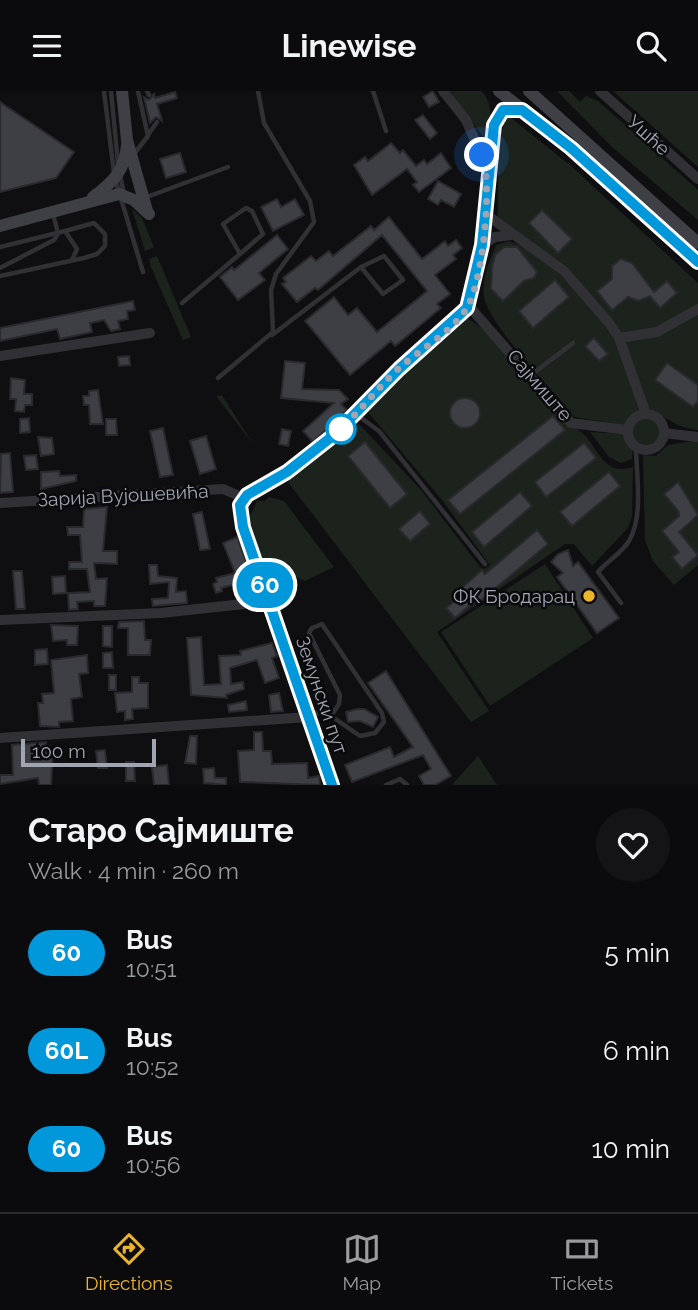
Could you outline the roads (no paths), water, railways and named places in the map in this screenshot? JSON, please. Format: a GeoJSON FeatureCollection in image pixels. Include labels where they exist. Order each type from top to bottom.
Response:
{"type":"FeatureCollection","features":[{"type":"Feature","properties":{"kind":"main road"},"geometry":{"type":"LineString","coordinates":[[87,202],[117,175],[126,158],[122,91]]}},
{"type":"Feature","properties":{"kind":"main road"},"geometry":{"type":"LineString","coordinates":[[499,91],[571,148],[698,262]]}},
{"type":"Feature","properties":{"kind":"main road"},"geometry":{"type":"LineString","coordinates":[[529,91],[698,243]]}},
{"type":"Feature","properties":{"kind":"main road"},"geometry":{"type":"LineString","coordinates":[[0,226],[122,195],[135,200],[149,214],[127,140]]}},
{"type":"Feature","properties":{"kind":"street"},"geometry":{"type":"LineString","coordinates":[[443,91],[466,120],[489,172]]}},
{"type":"Feature","properties":{"kind":"street","name":"Ушће"},"geometry":{"type":"LineString","coordinates":[[600,91],[698,179]]}},
{"type":"Feature","properties":{"kind":"street"},"geometry":{"type":"LineString","coordinates":[[244,498],[280,477],[356,414],[399,369],[457,320],[468,305],[487,215],[489,172],[497,117],[505,109],[522,110]]}},
{"type":"Feature","properties":{"kind":"street"},"geometry":{"type":"LineString","coordinates":[[487,215],[569,275],[619,338],[646,414]]}},
{"type":"Feature","properties":{"kind":"street"},"geometry":{"type":"LineString","coordinates":[[482,245],[495,237],[511,235]]}},
{"type":"Feature","properties":{"kind":"street"},"geometry":{"type":"LineString","coordinates":[[686,315],[698,302]]}},
{"type":"Feature","properties":{"kind":"street","name":"Сајмиште"},"geometry":{"type":"LineString","coordinates":[[468,305],[571,423],[628,430]]}},
{"type":"Feature","properties":{"kind":"street"},"geometry":{"type":"LineString","coordinates":[[619,338],[648,336],[698,309]]}},
{"type":"Feature","properties":{"kind":"street"},"geometry":{"type":"LineString","coordinates":[[0,356],[150,333]]}},
{"type":"Feature","properties":{"kind":"street"},"geometry":{"type":"LineString","coordinates":[[646,414],[659,419],[664,433],[661,442],[654,448],[645,450],[636,447],[628,430],[636,417],[646,414]]}},
{"type":"Feature","properties":{"kind":"street"},"geometry":{"type":"LineString","coordinates":[[664,433],[698,437]]}},
{"type":"Feature","properties":{"kind":"street","name":"Зарија Вујошевића"},"geometry":{"type":"LineString","coordinates":[[0,503],[223,489],[244,498]]}},
{"type":"Feature","properties":{"kind":"street","name":"Земунски пут"},"geometry":{"type":"LineString","coordinates":[[244,498],[239,512],[332,785]]}},
{"type":"Feature","properties":{"kind":"street"},"geometry":{"type":"LineString","coordinates":[[0,620],[161,613],[271,601]]}},
{"type":"Feature","properties":{"kind":"street"},"geometry":{"type":"LineString","coordinates":[[0,738],[308,713]]}},
{"type":"Feature","properties":{"kind":"lane"},"geometry":{"type":"LineString","coordinates":[[104,91],[117,175],[143,272]]}},
{"type":"Feature","properties":{"kind":"lane"},"geometry":{"type":"LineString","coordinates":[[111,91],[117,175]]}},
{"type":"Feature","properties":{"kind":"lane"},"geometry":{"type":"LineString","coordinates":[[138,91],[148,136]]}},
{"type":"Feature","properties":{"kind":"lane"},"geometry":{"type":"LineString","coordinates":[[258,91],[264,123],[310,201],[314,222],[276,274],[271,290],[274,327],[269,338]]}},
{"type":"Feature","properties":{"kind":"lane"},"geometry":{"type":"LineString","coordinates":[[373,91],[386,131]]}},
{"type":"Feature","properties":{"kind":"lane"},"geometry":{"type":"LineString","coordinates":[[132,157],[157,122]]}},
{"type":"Feature","properties":{"kind":"lane"},"geometry":{"type":"LineString","coordinates":[[144,198],[228,167]]}},
{"type":"Feature","properties":{"kind":"lane"},"geometry":{"type":"LineString","coordinates":[[183,303],[240,254],[263,234],[252,211],[246,208],[223,224],[240,254]]}},
{"type":"Feature","properties":{"kind":"lane"},"geometry":{"type":"LineString","coordinates":[[0,268],[54,240],[58,233],[53,214]]}},
{"type":"Feature","properties":{"kind":"lane"},"geometry":{"type":"LineString","coordinates":[[0,247],[94,223],[105,234],[103,250],[71,261],[0,276]]}},
{"type":"Feature","properties":{"kind":"lane"},"geometry":{"type":"LineString","coordinates":[[65,231],[78,249],[71,261]]}},
{"type":"Feature","properties":{"kind":"lane"},"geometry":{"type":"LineString","coordinates":[[218,378],[360,267],[384,256],[390,259],[403,280],[383,294],[360,267]]}},
{"type":"Feature","properties":{"kind":"lane"},"geometry":{"type":"LineString","coordinates":[[531,376],[573,342]]}},
{"type":"Feature","properties":{"kind":"lane"},"geometry":{"type":"LineString","coordinates":[[356,414],[379,431],[485,564]]}},
{"type":"Feature","properties":{"kind":"lane"},"geometry":{"type":"LineString","coordinates":[[621,603],[598,572],[627,544],[632,533],[636,507],[636,447]]}},
{"type":"Feature","properties":{"kind":"lane"},"geometry":{"type":"LineString","coordinates":[[308,713],[331,716],[359,736],[369,736],[384,724],[382,713],[327,628],[319,624],[309,634],[340,695],[339,704],[331,716]]}},
{"type":"Feature","properties":{"kind":"lane"},"geometry":{"type":"LineString","coordinates":[[386,785],[400,779],[407,785]]}},
{"type":"Feature","properties":{"kind":"place","name":"ФК Бродарац"},"geometry":{"type":"Point","coordinates":[589,596]}}]}
